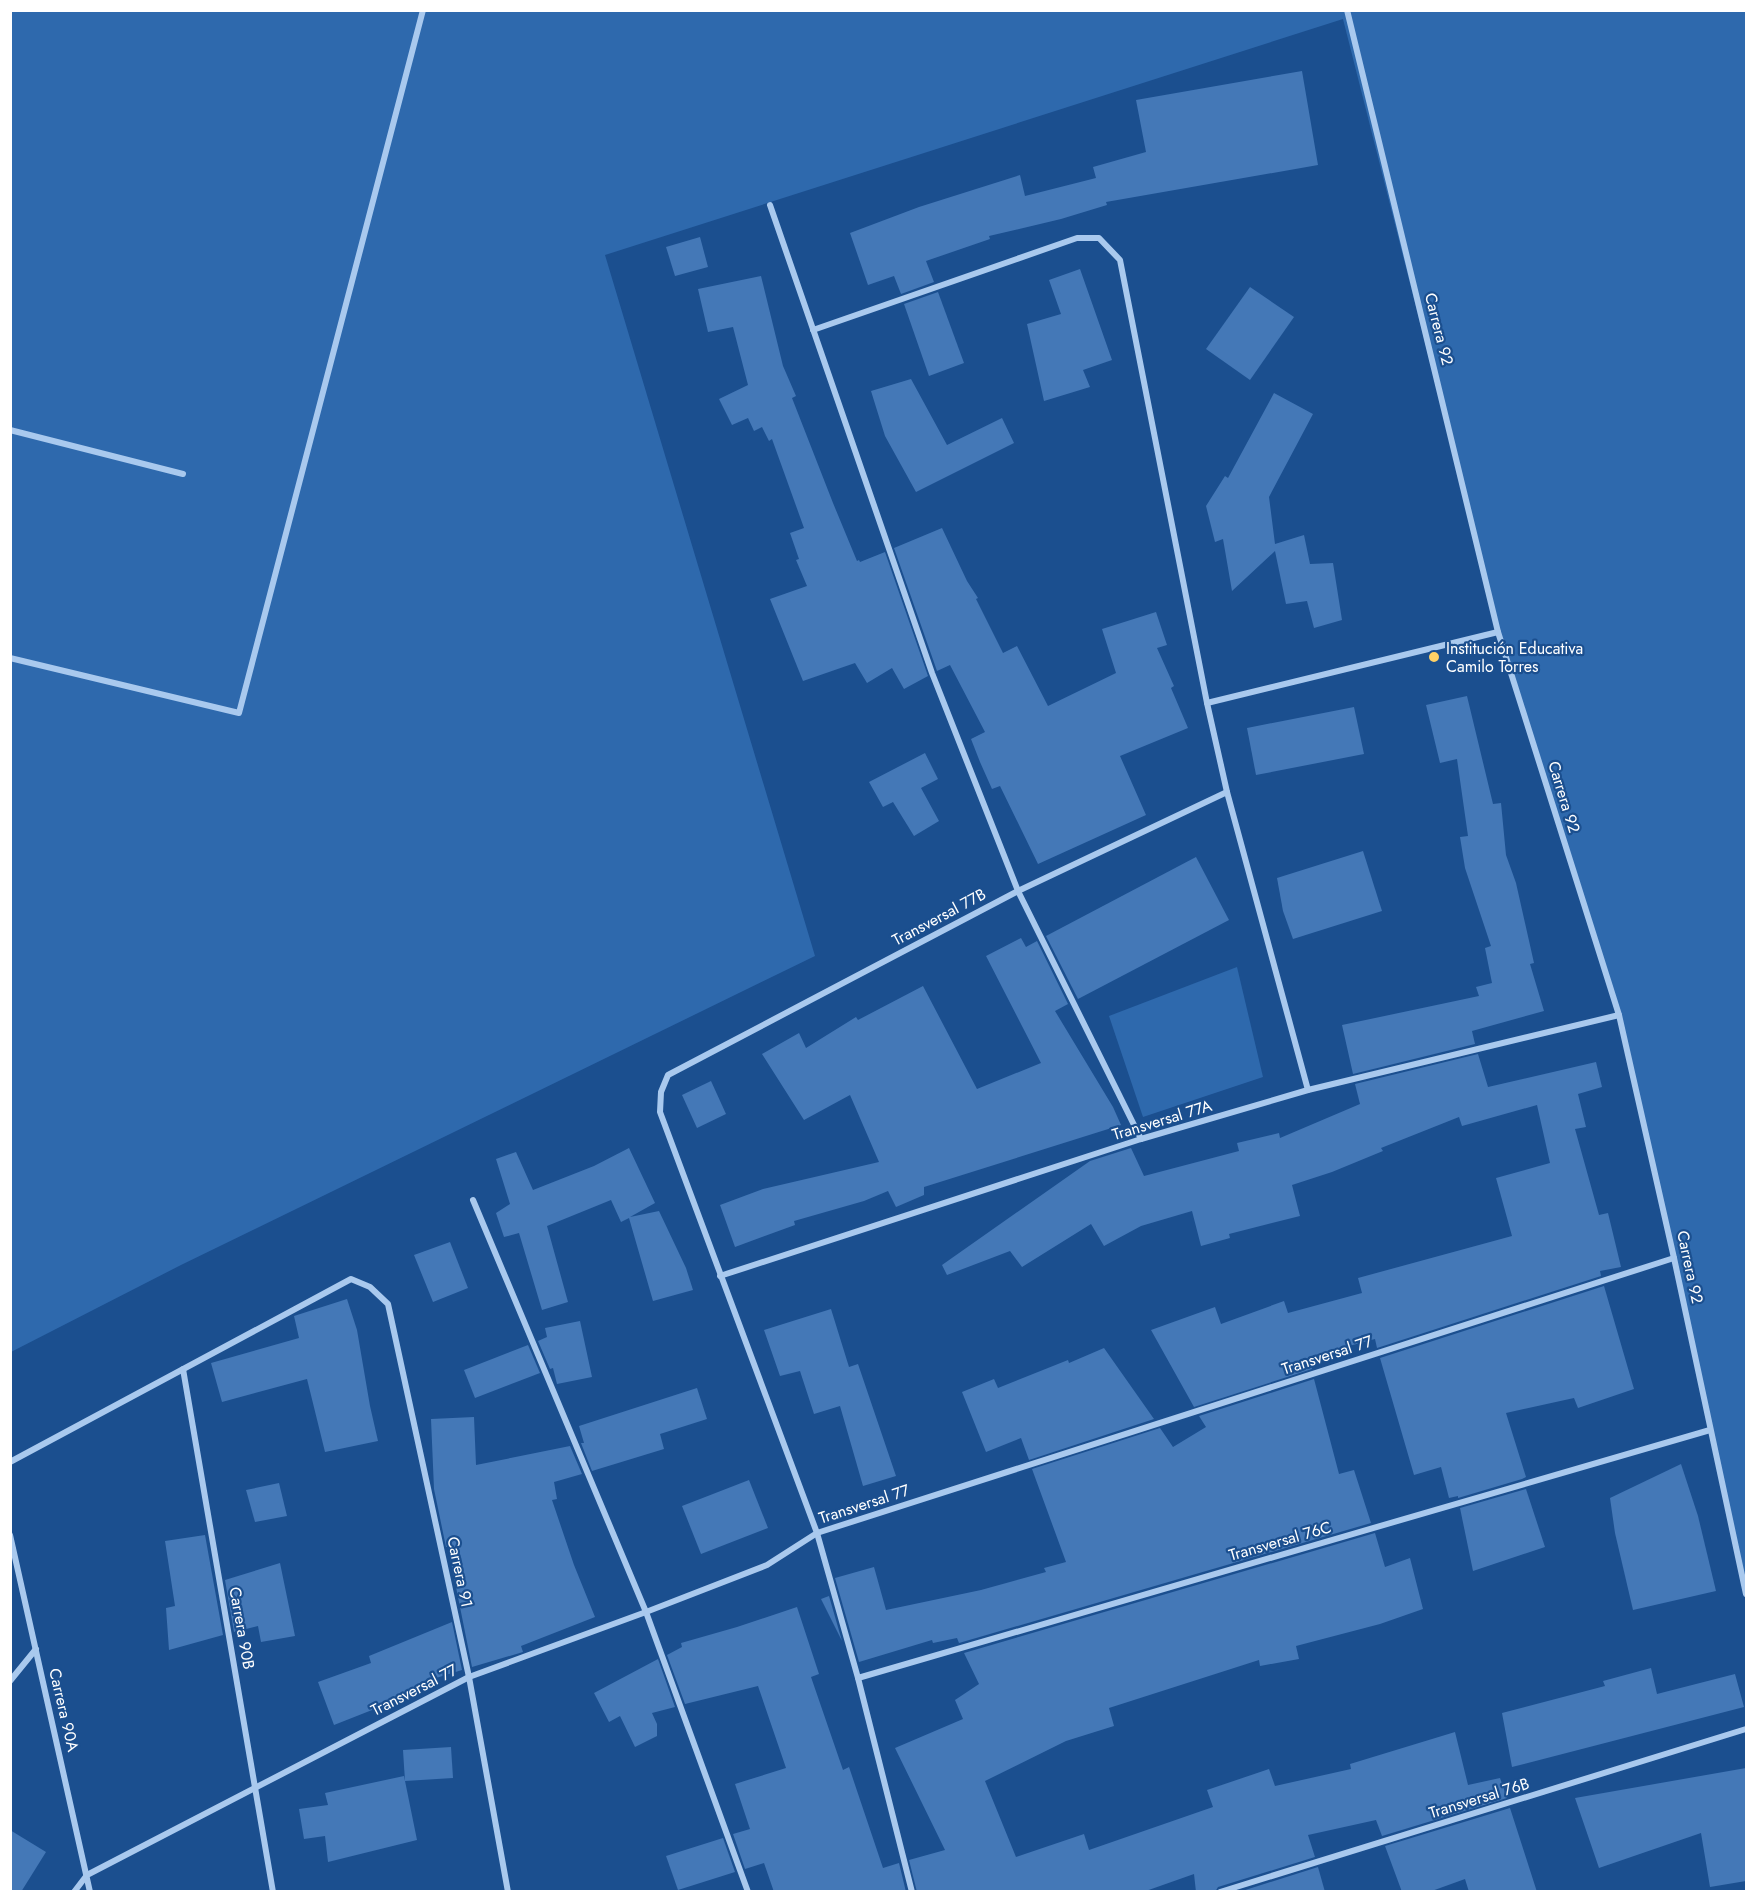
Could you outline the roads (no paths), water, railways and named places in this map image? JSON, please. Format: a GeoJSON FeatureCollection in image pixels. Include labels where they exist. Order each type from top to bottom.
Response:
{"type":"FeatureCollection","features":[{"type":"Feature","properties":{"kind":"street"},"geometry":{"type":"LineString","coordinates":[[10,658],[239,713],[423,10]]}},
{"type":"Feature","properties":{"kind":"street","name":"Carrera 92"},"geometry":{"type":"LineString","coordinates":[[1347,10],[1498,632],[1619,1015],[1746,1594]]}},
{"type":"Feature","properties":{"kind":"street"},"geometry":{"type":"LineString","coordinates":[[770,205],[932,673],[1018,891],[1141,1139]]}},
{"type":"Feature","properties":{"kind":"street"},"geometry":{"type":"LineString","coordinates":[[813,330],[1077,238],[1099,238],[1120,260],[1207,703],[1227,792],[1308,1090]]}},
{"type":"Feature","properties":{"kind":"street"},"geometry":{"type":"LineString","coordinates":[[10,430],[183,474]]}},
{"type":"Feature","properties":{"kind":"street"},"geometry":{"type":"LineString","coordinates":[[1207,703],[1498,632]]}},
{"type":"Feature","properties":{"kind":"street","name":"Transversal 77B"},"geometry":{"type":"LineString","coordinates":[[720,1276],[660,1112],[661,1092],[668,1075],[1018,891],[1227,792]]}},
{"type":"Feature","properties":{"kind":"street","name":"Transversal 77A"},"geometry":{"type":"LineString","coordinates":[[720,1276],[1141,1139],[1308,1090],[1619,1015]]}},
{"type":"Feature","properties":{"kind":"street"},"geometry":{"type":"LineString","coordinates":[[473,1200],[646,1612],[748,1892]]}},
{"type":"Feature","properties":{"kind":"street","name":"Transversal 77"},"geometry":{"type":"LineString","coordinates":[[74,1892],[87,1875],[469,1677],[767,1565],[817,1533],[1674,1258]]}},
{"type":"Feature","properties":{"kind":"street"},"geometry":{"type":"LineString","coordinates":[[720,1276],[817,1533],[858,1678],[912,1892]]}},
{"type":"Feature","properties":{"kind":"street","name":"Carrera 91"},"geometry":{"type":"LineString","coordinates":[[183,1369],[351,1279],[370,1287],[388,1304],[469,1677],[508,1892]]}},
{"type":"Feature","properties":{"kind":"street"},"geometry":{"type":"LineString","coordinates":[[10,1462],[183,1369]]}},
{"type":"Feature","properties":{"kind":"street","name":"Carrera 90B"},"geometry":{"type":"LineString","coordinates":[[183,1369],[273,1892]]}},
{"type":"Feature","properties":{"kind":"street","name":"Transversal 76C"},"geometry":{"type":"LineString","coordinates":[[858,1678],[1710,1430]]}},
{"type":"Feature","properties":{"kind":"street","name":"Carrera 90A"},"geometry":{"type":"LineString","coordinates":[[10,1535],[90,1892]]}},
{"type":"Feature","properties":{"kind":"street"},"geometry":{"type":"LineString","coordinates":[[10,1681],[36,1649]]}},
{"type":"Feature","properties":{"kind":"street","name":"Transversal 76B"},"geometry":{"type":"LineString","coordinates":[[1220,1892],[1746,1729]]}},
{"type":"Feature","properties":{"kind":"place","name":"Institución Educativa Camilo Torres"},"geometry":{"type":"Point","coordinates":[1434,657]}}]}
